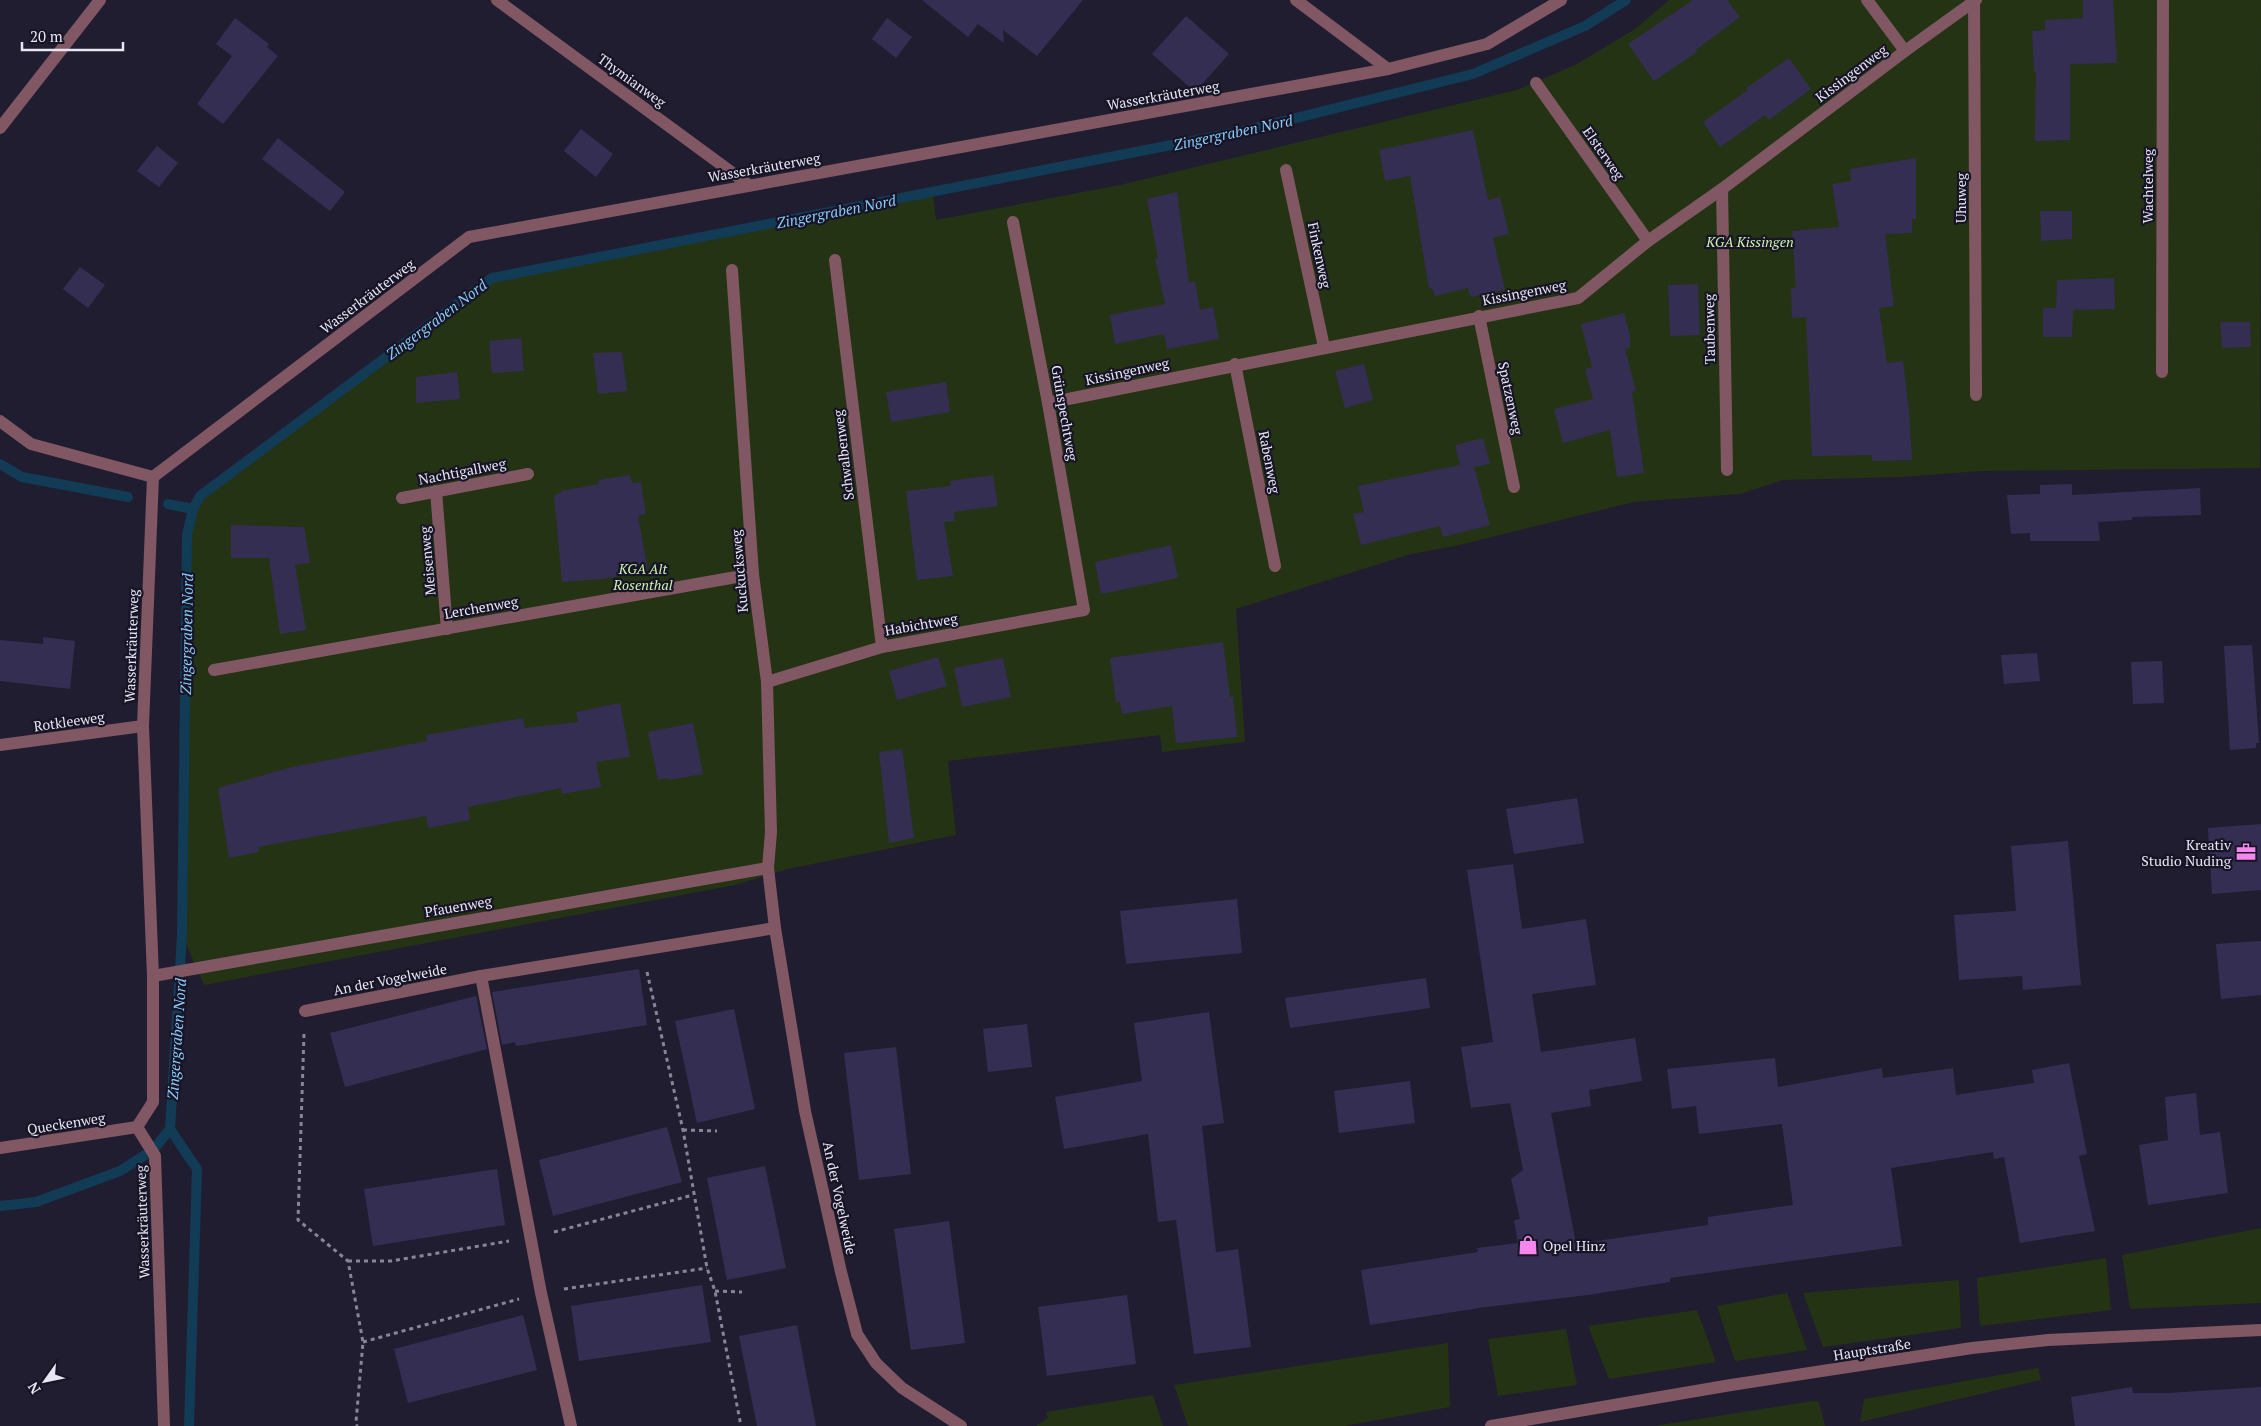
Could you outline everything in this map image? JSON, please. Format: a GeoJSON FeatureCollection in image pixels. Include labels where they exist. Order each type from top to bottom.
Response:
{"type":"FeatureCollection","features":[{"type":"Feature","properties":{"kind":"street"},"geometry":{"type":"LineString","coordinates":[[0,128],[100,0]]}},
{"type":"Feature","properties":{"kind":"street","name":"Thymianweg"},"geometry":{"type":"LineString","coordinates":[[497,0],[749,185]]}},
{"type":"Feature","properties":{"kind":"street"},"geometry":{"type":"LineString","coordinates":[[1296,0],[1388,69]]}},
{"type":"Feature","properties":{"kind":"street","name":"Wasserkräuterweg"},"geometry":{"type":"LineString","coordinates":[[164,1426],[155,1156],[137,1127],[153,1102],[159,975],[143,726],[153,477],[469,237],[1388,69],[1487,44],[1561,0]]}},
{"type":"Feature","properties":{"kind":"street"},"geometry":{"type":"LineString","coordinates":[[1867,0],[1905,51]]}},
{"type":"Feature","properties":{"kind":"street","name":"Wachtelweg"},"geometry":{"type":"LineString","coordinates":[[2162,372],[2163,0]]}},
{"type":"Feature","properties":{"kind":"street","name":"Kissingenweg"},"geometry":{"type":"LineString","coordinates":[[1048,403],[1235,364],[1578,298],[1648,241],[1722,189],[1905,51],[1975,1]]}},
{"type":"Feature","properties":{"kind":"street","name":"Uhuweg"},"geometry":{"type":"LineString","coordinates":[[1975,1],[1976,395]]}},
{"type":"Feature","properties":{"kind":"street","name":"Elsterweg"},"geometry":{"type":"LineString","coordinates":[[1536,84],[1648,241]]}},
{"type":"Feature","properties":{"kind":"street","name":"Finkenweg"},"geometry":{"type":"LineString","coordinates":[[1286,170],[1324,347]]}},
{"type":"Feature","properties":{"kind":"street","name":"Taubenweg"},"geometry":{"type":"LineString","coordinates":[[1722,189],[1727,470]]}},
{"type":"Feature","properties":{"kind":"street","name":"Grünspechtweg"},"geometry":{"type":"LineString","coordinates":[[1013,222],[1048,403],[1084,610]]}},
{"type":"Feature","properties":{"kind":"street","name":"Schwalbenweg"},"geometry":{"type":"LineString","coordinates":[[835,260],[882,647]]}},
{"type":"Feature","properties":{"kind":"street","name":"Kuckucksweg"},"geometry":{"type":"LineString","coordinates":[[732,270],[753,574],[767,682],[771,832],[768,868]]}},
{"type":"Feature","properties":{"kind":"street","name":"Spatzenweg"},"geometry":{"type":"LineString","coordinates":[[1478,316],[1514,487]]}},
{"type":"Feature","properties":{"kind":"street","name":"Rabenweg"},"geometry":{"type":"LineString","coordinates":[[1235,364],[1275,566]]}},
{"type":"Feature","properties":{"kind":"street"},"geometry":{"type":"LineString","coordinates":[[0,421],[31,444],[153,477]]}},
{"type":"Feature","properties":{"kind":"street","name":"Nachtigallweg"},"geometry":{"type":"LineString","coordinates":[[402,498],[528,474]]}},
{"type":"Feature","properties":{"kind":"street","name":"Meisenweg"},"geometry":{"type":"LineString","coordinates":[[436,491],[448,629]]}},
{"type":"Feature","properties":{"kind":"street","name":"Lerchenweg"},"geometry":{"type":"LineString","coordinates":[[214,670],[753,574]]}},
{"type":"Feature","properties":{"kind":"street","name":"Habichtweg"},"geometry":{"type":"LineString","coordinates":[[767,682],[882,647],[1084,610]]}},
{"type":"Feature","properties":{"kind":"street","name":"Rotkleeweg"},"geometry":{"type":"LineString","coordinates":[[0,745],[143,726]]}},
{"type":"Feature","properties":{"kind":"street","name":"An der Vogelweide"},"geometry":{"type":"LineString","coordinates":[[768,868],[775,928],[805,1111],[841,1272],[858,1334],[876,1364],[902,1388],[961,1426]]}},
{"type":"Feature","properties":{"kind":"street","name":"Pfauenweg"},"geometry":{"type":"LineString","coordinates":[[159,975],[768,868]]}},
{"type":"Feature","properties":{"kind":"street","name":"An der Vogelweide"},"geometry":{"type":"LineString","coordinates":[[305,1011],[482,976],[775,928]]}},
{"type":"Feature","properties":{"kind":"street"},"geometry":{"type":"LineString","coordinates":[[482,976],[541,1293],[571,1426]]}},
{"type":"Feature","properties":{"kind":"street","name":"Queckenweg"},"geometry":{"type":"LineString","coordinates":[[0,1148],[137,1127]]}},
{"type":"Feature","properties":{"kind":"street","name":"Hauptstraße"},"geometry":{"type":"LineString","coordinates":[[1491,1426],[1731,1385],[1972,1348],[2048,1340],[2261,1330]]}},
{"type":"Feature","properties":{"kind":"path"},"geometry":{"type":"LineString","coordinates":[[642,949],[683,1130],[707,1268],[715,1291],[741,1426]]}},
{"type":"Feature","properties":{"kind":"path"},"geometry":{"type":"LineString","coordinates":[[305,1011],[299,1132],[298,1220],[348,1261],[362,1342],[357,1426]]}},
{"type":"Feature","properties":{"kind":"path"},"geometry":{"type":"LineString","coordinates":[[683,1130],[717,1131]]}},
{"type":"Feature","properties":{"kind":"path"},"geometry":{"type":"LineString","coordinates":[[715,1291],[742,1292]]}},
{"type":"Feature","properties":{"kind":"green space"},"geometry":{"type":"Polygon","coordinates":[[[1669,0],[2261,0],[2260,468],[1981,471],[1901,477],[1783,480],[1740,494],[1634,502],[1455,546],[1411,554],[1236,609],[1245,742],[1162,752],[1160,735],[948,761],[956,835],[788,869],[735,885],[204,985],[182,935],[187,535],[193,509],[200,496],[492,278],[933,192],[936,220],[1120,185],[1517,90],[1577,64],[1635,29],[1669,0]]]}},
{"type":"Feature","properties":{"kind":"green space"},"geometry":{"type":"Polygon","coordinates":[[[2261,1228],[2261,1303],[2130,1309],[2122,1255],[2261,1228]]]}},
{"type":"Feature","properties":{"kind":"green space"},"geometry":{"type":"Polygon","coordinates":[[[2106,1258],[2111,1310],[1980,1326],[1977,1278],[2106,1258]]]}},
{"type":"Feature","properties":{"kind":"green space"},"geometry":{"type":"Polygon","coordinates":[[[1959,1280],[1961,1328],[1823,1347],[1803,1293],[1959,1280]]]}},
{"type":"Feature","properties":{"kind":"green space"},"geometry":{"type":"Polygon","coordinates":[[[1787,1293],[1807,1350],[1735,1361],[1717,1306],[1787,1293]]]}},
{"type":"Feature","properties":{"kind":"green space"},"geometry":{"type":"Polygon","coordinates":[[[1697,1310],[1716,1362],[1609,1379],[1588,1326],[1697,1310]]]}},
{"type":"Feature","properties":{"kind":"green space"},"geometry":{"type":"Polygon","coordinates":[[[1566,1329],[1577,1385],[1498,1396],[1488,1339],[1566,1329]]]}},
{"type":"Feature","properties":{"kind":"green space"},"geometry":{"type":"Polygon","coordinates":[[[1448,1343],[1450,1407],[1344,1426],[1188,1426],[1174,1385],[1448,1343]]]}},
{"type":"Feature","properties":{"kind":"green space"},"geometry":{"type":"Polygon","coordinates":[[[2038,1368],[2041,1380],[1860,1422],[1864,1399],[2038,1368]]]}},
{"type":"Feature","properties":{"kind":"green space"},"geometry":{"type":"Polygon","coordinates":[[[1153,1395],[1163,1426],[1036,1426],[1048,1418],[1046,1412],[1153,1395]]]}},
{"type":"Feature","properties":{"kind":"green space"},"geometry":{"type":"Polygon","coordinates":[[[1813,1401],[1819,1402],[1825,1426],[1654,1426],[1813,1401]]]}},
{"type":"Feature","properties":{"kind":"building"},"geometry":{"type":"Polygon","coordinates":[[[922,0],[1083,0],[1037,56],[1003,30],[1004,43],[978,24],[968,37],[922,0]]]}},
{"type":"Feature","properties":{"kind":"building"},"geometry":{"type":"Polygon","coordinates":[[[1693,0],[1727,0],[1740,17],[1696,50],[1697,52],[1654,81],[1628,44],[1693,0]]]}},
{"type":"Feature","properties":{"kind":"building"},"geometry":{"type":"Polygon","coordinates":[[[2083,0],[2113,0],[2117,63],[2070,64],[2070,140],[2035,141],[2036,72],[2034,72],[2032,31],[2045,30],[2045,20],[2083,18],[2083,0]]]}},
{"type":"Feature","properties":{"kind":"building"},"geometry":{"type":"Polygon","coordinates":[[[1186,16],[1229,54],[1195,92],[1152,54],[1186,16]]]}},
{"type":"Feature","properties":{"kind":"building"},"geometry":{"type":"Polygon","coordinates":[[[235,18],[269,44],[267,47],[278,56],[223,124],[197,104],[232,56],[216,44],[235,18]]]}},
{"type":"Feature","properties":{"kind":"building"},"geometry":{"type":"Polygon","coordinates":[[[887,18],[912,37],[896,58],[872,39],[887,18]]]}},
{"type":"Feature","properties":{"kind":"building"},"geometry":{"type":"Polygon","coordinates":[[[1789,58],[1811,89],[1769,120],[1765,115],[1720,147],[1703,122],[1748,90],[1746,88],[1789,58]]]}},
{"type":"Feature","properties":{"kind":"building"},"geometry":{"type":"Polygon","coordinates":[[[581,129],[613,154],[596,177],[564,151],[581,129]]]}},
{"type":"Feature","properties":{"kind":"building"},"geometry":{"type":"Polygon","coordinates":[[[1473,130],[1488,200],[1500,197],[1509,234],[1493,238],[1505,290],[1470,297],[1468,288],[1435,296],[1432,288],[1429,289],[1410,176],[1385,181],[1379,150],[1473,130]]]}},
{"type":"Feature","properties":{"kind":"building"},"geometry":{"type":"Polygon","coordinates":[[[278,138],[345,192],[330,211],[262,159],[278,138]]]}},
{"type":"Feature","properties":{"kind":"building"},"geometry":{"type":"Polygon","coordinates":[[[157,146],[178,163],[159,187],[137,171],[157,146]]]}},
{"type":"Feature","properties":{"kind":"building"},"geometry":{"type":"Polygon","coordinates":[[[1916,158],[1916,219],[1912,219],[1912,233],[1885,234],[1894,306],[1879,308],[1887,363],[1903,361],[1909,410],[1912,460],[1872,461],[1872,455],[1812,456],[1806,317],[1792,318],[1791,288],[1796,288],[1792,231],[1839,227],[1832,184],[1851,181],[1850,169],[1916,158]]]}},
{"type":"Feature","properties":{"kind":"building"},"geometry":{"type":"Polygon","coordinates":[[[1177,192],[1189,283],[1195,281],[1200,310],[1213,307],[1219,339],[1167,349],[1164,334],[1115,344],[1110,315],[1165,304],[1155,258],[1158,258],[1147,199],[1177,192]]]}},
{"type":"Feature","properties":{"kind":"building"},"geometry":{"type":"Polygon","coordinates":[[[2040,211],[2072,211],[2072,239],[2041,241],[2040,211]]]}},
{"type":"Feature","properties":{"kind":"building"},"geometry":{"type":"Polygon","coordinates":[[[80,267],[105,285],[88,308],[63,289],[80,267]]]}},
{"type":"Feature","properties":{"kind":"building"},"geometry":{"type":"Polygon","coordinates":[[[2114,278],[2115,309],[2073,310],[2072,337],[2043,337],[2043,308],[2056,308],[2057,280],[2114,278]]]}},
{"type":"Feature","properties":{"kind":"building"},"geometry":{"type":"Polygon","coordinates":[[[1698,284],[1700,335],[1670,336],[1668,285],[1698,284]]]}},
{"type":"Feature","properties":{"kind":"building"},"geometry":{"type":"Polygon","coordinates":[[[1624,313],[1630,336],[1630,348],[1625,349],[1636,391],[1632,392],[1644,473],[1617,477],[1610,430],[1563,443],[1554,409],[1593,399],[1585,369],[1592,367],[1581,324],[1624,313]]]}},
{"type":"Feature","properties":{"kind":"building"},"geometry":{"type":"Polygon","coordinates":[[[2220,322],[2250,322],[2251,347],[2222,348],[2220,322]]]}},
{"type":"Feature","properties":{"kind":"building"},"geometry":{"type":"Polygon","coordinates":[[[521,338],[524,371],[492,373],[489,341],[521,338]]]}},
{"type":"Feature","properties":{"kind":"building"},"geometry":{"type":"Polygon","coordinates":[[[622,352],[627,391],[598,394],[593,353],[622,352]]]}},
{"type":"Feature","properties":{"kind":"building"},"geometry":{"type":"Polygon","coordinates":[[[1364,364],[1373,400],[1345,408],[1335,371],[1364,364]]]}},
{"type":"Feature","properties":{"kind":"building"},"geometry":{"type":"Polygon","coordinates":[[[457,372],[460,399],[416,403],[416,377],[457,372]]]}},
{"type":"Feature","properties":{"kind":"building"},"geometry":{"type":"Polygon","coordinates":[[[946,382],[950,412],[891,422],[886,392],[946,382]]]}},
{"type":"Feature","properties":{"kind":"building"},"geometry":{"type":"Polygon","coordinates":[[[1483,438],[1490,464],[1474,467],[1490,525],[1443,537],[1440,526],[1361,545],[1353,514],[1364,512],[1358,486],[1460,465],[1455,445],[1483,438]]]}},
{"type":"Feature","properties":{"kind":"building"},"geometry":{"type":"Polygon","coordinates":[[[630,475],[632,483],[641,482],[646,514],[638,516],[648,571],[602,579],[562,582],[554,495],[561,493],[561,491],[599,484],[598,480],[630,475]]]}},
{"type":"Feature","properties":{"kind":"building"},"geometry":{"type":"Polygon","coordinates":[[[993,475],[998,506],[954,512],[955,521],[944,522],[953,576],[917,580],[906,491],[951,486],[950,481],[993,475]]]}},
{"type":"Feature","properties":{"kind":"building"},"geometry":{"type":"Polygon","coordinates":[[[2072,484],[2072,495],[2200,488],[2201,515],[2132,517],[2132,520],[2098,522],[2100,541],[2030,541],[2030,533],[2011,534],[2007,495],[2040,494],[2040,485],[2072,484]]]}},
{"type":"Feature","properties":{"kind":"building"},"geometry":{"type":"Polygon","coordinates":[[[231,525],[304,527],[310,563],[295,565],[306,630],[280,634],[269,558],[231,558],[231,525]]]}},
{"type":"Feature","properties":{"kind":"building"},"geometry":{"type":"Polygon","coordinates":[[[1171,545],[1178,578],[1101,594],[1095,562],[1171,545]]]}},
{"type":"Feature","properties":{"kind":"building"},"geometry":{"type":"Polygon","coordinates":[[[43,637],[75,641],[70,689],[0,681],[0,640],[43,644],[43,637]]]}},
{"type":"Feature","properties":{"kind":"building"},"geometry":{"type":"Polygon","coordinates":[[[1223,642],[1230,697],[1233,696],[1237,737],[1176,743],[1172,706],[1122,714],[1120,702],[1116,702],[1110,658],[1223,642]]]}},
{"type":"Feature","properties":{"kind":"building"},"geometry":{"type":"Polygon","coordinates":[[[2252,645],[2259,743],[2256,743],[2256,748],[2230,750],[2224,646],[2252,645]]]}},
{"type":"Feature","properties":{"kind":"building"},"geometry":{"type":"Polygon","coordinates":[[[2037,653],[2040,681],[2004,684],[2001,655],[2037,653]]]}},
{"type":"Feature","properties":{"kind":"building"},"geometry":{"type":"Polygon","coordinates":[[[938,657],[947,686],[897,700],[889,671],[938,657]]]}},
{"type":"Feature","properties":{"kind":"building"},"geometry":{"type":"Polygon","coordinates":[[[1003,658],[1011,697],[962,707],[954,668],[1003,658]]]}},
{"type":"Feature","properties":{"kind":"building"},"geometry":{"type":"Polygon","coordinates":[[[2162,661],[2164,703],[2133,704],[2131,662],[2162,661]]]}},
{"type":"Feature","properties":{"kind":"building"},"geometry":{"type":"Polygon","coordinates":[[[620,703],[630,757],[596,762],[601,787],[562,794],[561,788],[468,807],[470,820],[428,828],[426,816],[258,847],[259,852],[229,858],[218,788],[292,767],[427,741],[426,735],[523,718],[525,728],[578,722],[576,712],[620,703]]]}},
{"type":"Feature","properties":{"kind":"building"},"geometry":{"type":"Polygon","coordinates":[[[693,723],[703,774],[658,780],[648,732],[693,723]]]}},
{"type":"Feature","properties":{"kind":"building"},"geometry":{"type":"Polygon","coordinates":[[[902,749],[914,838],[889,843],[879,752],[902,749]]]}},
{"type":"Feature","properties":{"kind":"building"},"geometry":{"type":"Polygon","coordinates":[[[1577,798],[1584,843],[1514,854],[1506,809],[1577,798]]]}},
{"type":"Feature","properties":{"kind":"building"},"geometry":{"type":"Polygon","coordinates":[[[2261,824],[2261,890],[2212,894],[2208,828],[2261,824]]]}},
{"type":"Feature","properties":{"kind":"building"},"geometry":{"type":"Polygon","coordinates":[[[2068,841],[2081,985],[2023,990],[2022,976],[1959,980],[1954,915],[2016,911],[2011,846],[2068,841]]]}},
{"type":"Feature","properties":{"kind":"building"},"geometry":{"type":"Polygon","coordinates":[[[1513,864],[1522,929],[1586,919],[1596,985],[1532,994],[1541,1052],[1635,1038],[1642,1081],[1589,1090],[1591,1106],[1551,1113],[1576,1244],[1708,1225],[1708,1217],[1793,1205],[1782,1124],[1699,1134],[1696,1106],[1672,1109],[1667,1069],[1775,1058],[1778,1087],[1882,1068],[1883,1078],[1953,1068],[1956,1095],[2034,1083],[2032,1070],[2069,1063],[2087,1154],[2079,1156],[2095,1231],[2020,1243],[2004,1157],[1994,1159],[1993,1152],[1891,1168],[1902,1246],[1670,1278],[1670,1282],[1588,1295],[1486,1307],[1370,1325],[1361,1270],[1478,1252],[1477,1248],[1518,1243],[1514,1220],[1520,1219],[1511,1179],[1523,1170],[1510,1103],[1471,1108],[1461,1047],[1493,1042],[1467,870],[1513,864]]]}},
{"type":"Feature","properties":{"kind":"building"},"geometry":{"type":"Polygon","coordinates":[[[1237,899],[1242,953],[1126,964],[1120,911],[1237,899]]]}},
{"type":"Feature","properties":{"kind":"building"},"geometry":{"type":"Polygon","coordinates":[[[2261,941],[2261,995],[2221,999],[2216,944],[2261,941]]]}},
{"type":"Feature","properties":{"kind":"building"},"geometry":{"type":"Polygon","coordinates":[[[639,969],[647,1025],[516,1046],[515,1042],[502,1045],[492,992],[639,969]]]}},
{"type":"Feature","properties":{"kind":"building"},"geometry":{"type":"Polygon","coordinates":[[[1426,978],[1430,1008],[1290,1028],[1285,998],[1426,978]]]}},
{"type":"Feature","properties":{"kind":"building"},"geometry":{"type":"Polygon","coordinates":[[[476,996],[487,1049],[345,1087],[330,1033],[476,996]]]}},
{"type":"Feature","properties":{"kind":"building"},"geometry":{"type":"Polygon","coordinates":[[[734,1009],[755,1109],[697,1123],[675,1021],[734,1009]]]}},
{"type":"Feature","properties":{"kind":"building"},"geometry":{"type":"Polygon","coordinates":[[[1209,1012],[1224,1123],[1202,1126],[1216,1252],[1238,1249],[1251,1347],[1194,1354],[1176,1220],[1158,1222],[1148,1134],[1064,1149],[1055,1097],[1142,1081],[1134,1023],[1209,1012]]]}},
{"type":"Feature","properties":{"kind":"building"},"geometry":{"type":"Polygon","coordinates":[[[1027,1024],[1032,1067],[988,1072],[983,1029],[1027,1024]]]}},
{"type":"Feature","properties":{"kind":"building"},"geometry":{"type":"Polygon","coordinates":[[[896,1047],[911,1174],[859,1180],[844,1053],[896,1047]]]}},
{"type":"Feature","properties":{"kind":"building"},"geometry":{"type":"Polygon","coordinates":[[[1410,1081],[1415,1123],[1339,1133],[1334,1091],[1410,1081]]]}},
{"type":"Feature","properties":{"kind":"building"},"geometry":{"type":"Polygon","coordinates":[[[2196,1093],[2200,1135],[2220,1132],[2228,1193],[2148,1205],[2139,1145],[2168,1140],[2165,1097],[2196,1093]]]}},
{"type":"Feature","properties":{"kind":"building"},"geometry":{"type":"Polygon","coordinates":[[[667,1127],[682,1182],[553,1216],[539,1160],[667,1127]]]}},
{"type":"Feature","properties":{"kind":"building"},"geometry":{"type":"Polygon","coordinates":[[[765,1166],[786,1268],[727,1280],[707,1178],[765,1166]]]}},
{"type":"Feature","properties":{"kind":"building"},"geometry":{"type":"Polygon","coordinates":[[[497,1169],[505,1225],[373,1246],[364,1189],[497,1169]]]}},
{"type":"Feature","properties":{"kind":"building"},"geometry":{"type":"Polygon","coordinates":[[[949,1221],[965,1343],[911,1350],[894,1229],[949,1221]]]}},
{"type":"Feature","properties":{"kind":"building"},"geometry":{"type":"Polygon","coordinates":[[[702,1285],[711,1342],[579,1361],[571,1306],[702,1285]]]}},
{"type":"Feature","properties":{"kind":"building"},"geometry":{"type":"Polygon","coordinates":[[[1127,1295],[1136,1364],[1047,1376],[1038,1307],[1127,1295]]]}},
{"type":"Feature","properties":{"kind":"building"},"geometry":{"type":"Polygon","coordinates":[[[523,1315],[537,1370],[408,1403],[394,1349],[523,1315]]]}},
{"type":"Feature","properties":{"kind":"building"},"geometry":{"type":"Polygon","coordinates":[[[797,1325],[816,1426],[757,1426],[739,1336],[797,1325]]]}},
{"type":"Feature","properties":{"kind":"building"},"geometry":{"type":"Polygon","coordinates":[[[2132,1387],[2133,1393],[2168,1393],[2261,1387],[2261,1426],[2075,1426],[2071,1397],[2132,1387]]]}},
{"type":"Feature","properties":{"kind":"waterway","name":"Zingergraben Nord"},"geometry":{"type":"LineString","coordinates":[[0,1206],[36,1202],[120,1171],[153,1150],[170,1129],[182,935],[187,535],[193,509],[200,496],[492,278],[1248,130],[1473,74],[1585,26],[1626,0]]}},
{"type":"Feature","properties":{"kind":"waterway"},"geometry":{"type":"LineString","coordinates":[[0,464],[22,477],[128,497]]}},
{"type":"Feature","properties":{"kind":"waterway"},"geometry":{"type":"LineString","coordinates":[[168,504],[193,509]]}},
{"type":"Feature","properties":{"kind":"waterway"},"geometry":{"type":"LineString","coordinates":[[170,1129],[197,1169],[189,1426]]}},
{"type":"Feature","properties":{"kind":"place","name":"Kreativ Studio Nuding"},"geometry":{"type":"Point","coordinates":[2246,852]}},
{"type":"Feature","properties":{"kind":"place","name":"Opel Hinz"},"geometry":{"type":"Point","coordinates":[1528,1245]}},
{"type":"Feature","properties":{"kind":"park label","name":"KGA Kissingen"},"geometry":{"type":"Point","coordinates":[1750,241]}},
{"type":"Feature","properties":{"kind":"park label","name":"KGA Alt Rosenthal"},"geometry":{"type":"Point","coordinates":[643,576]}}]}
